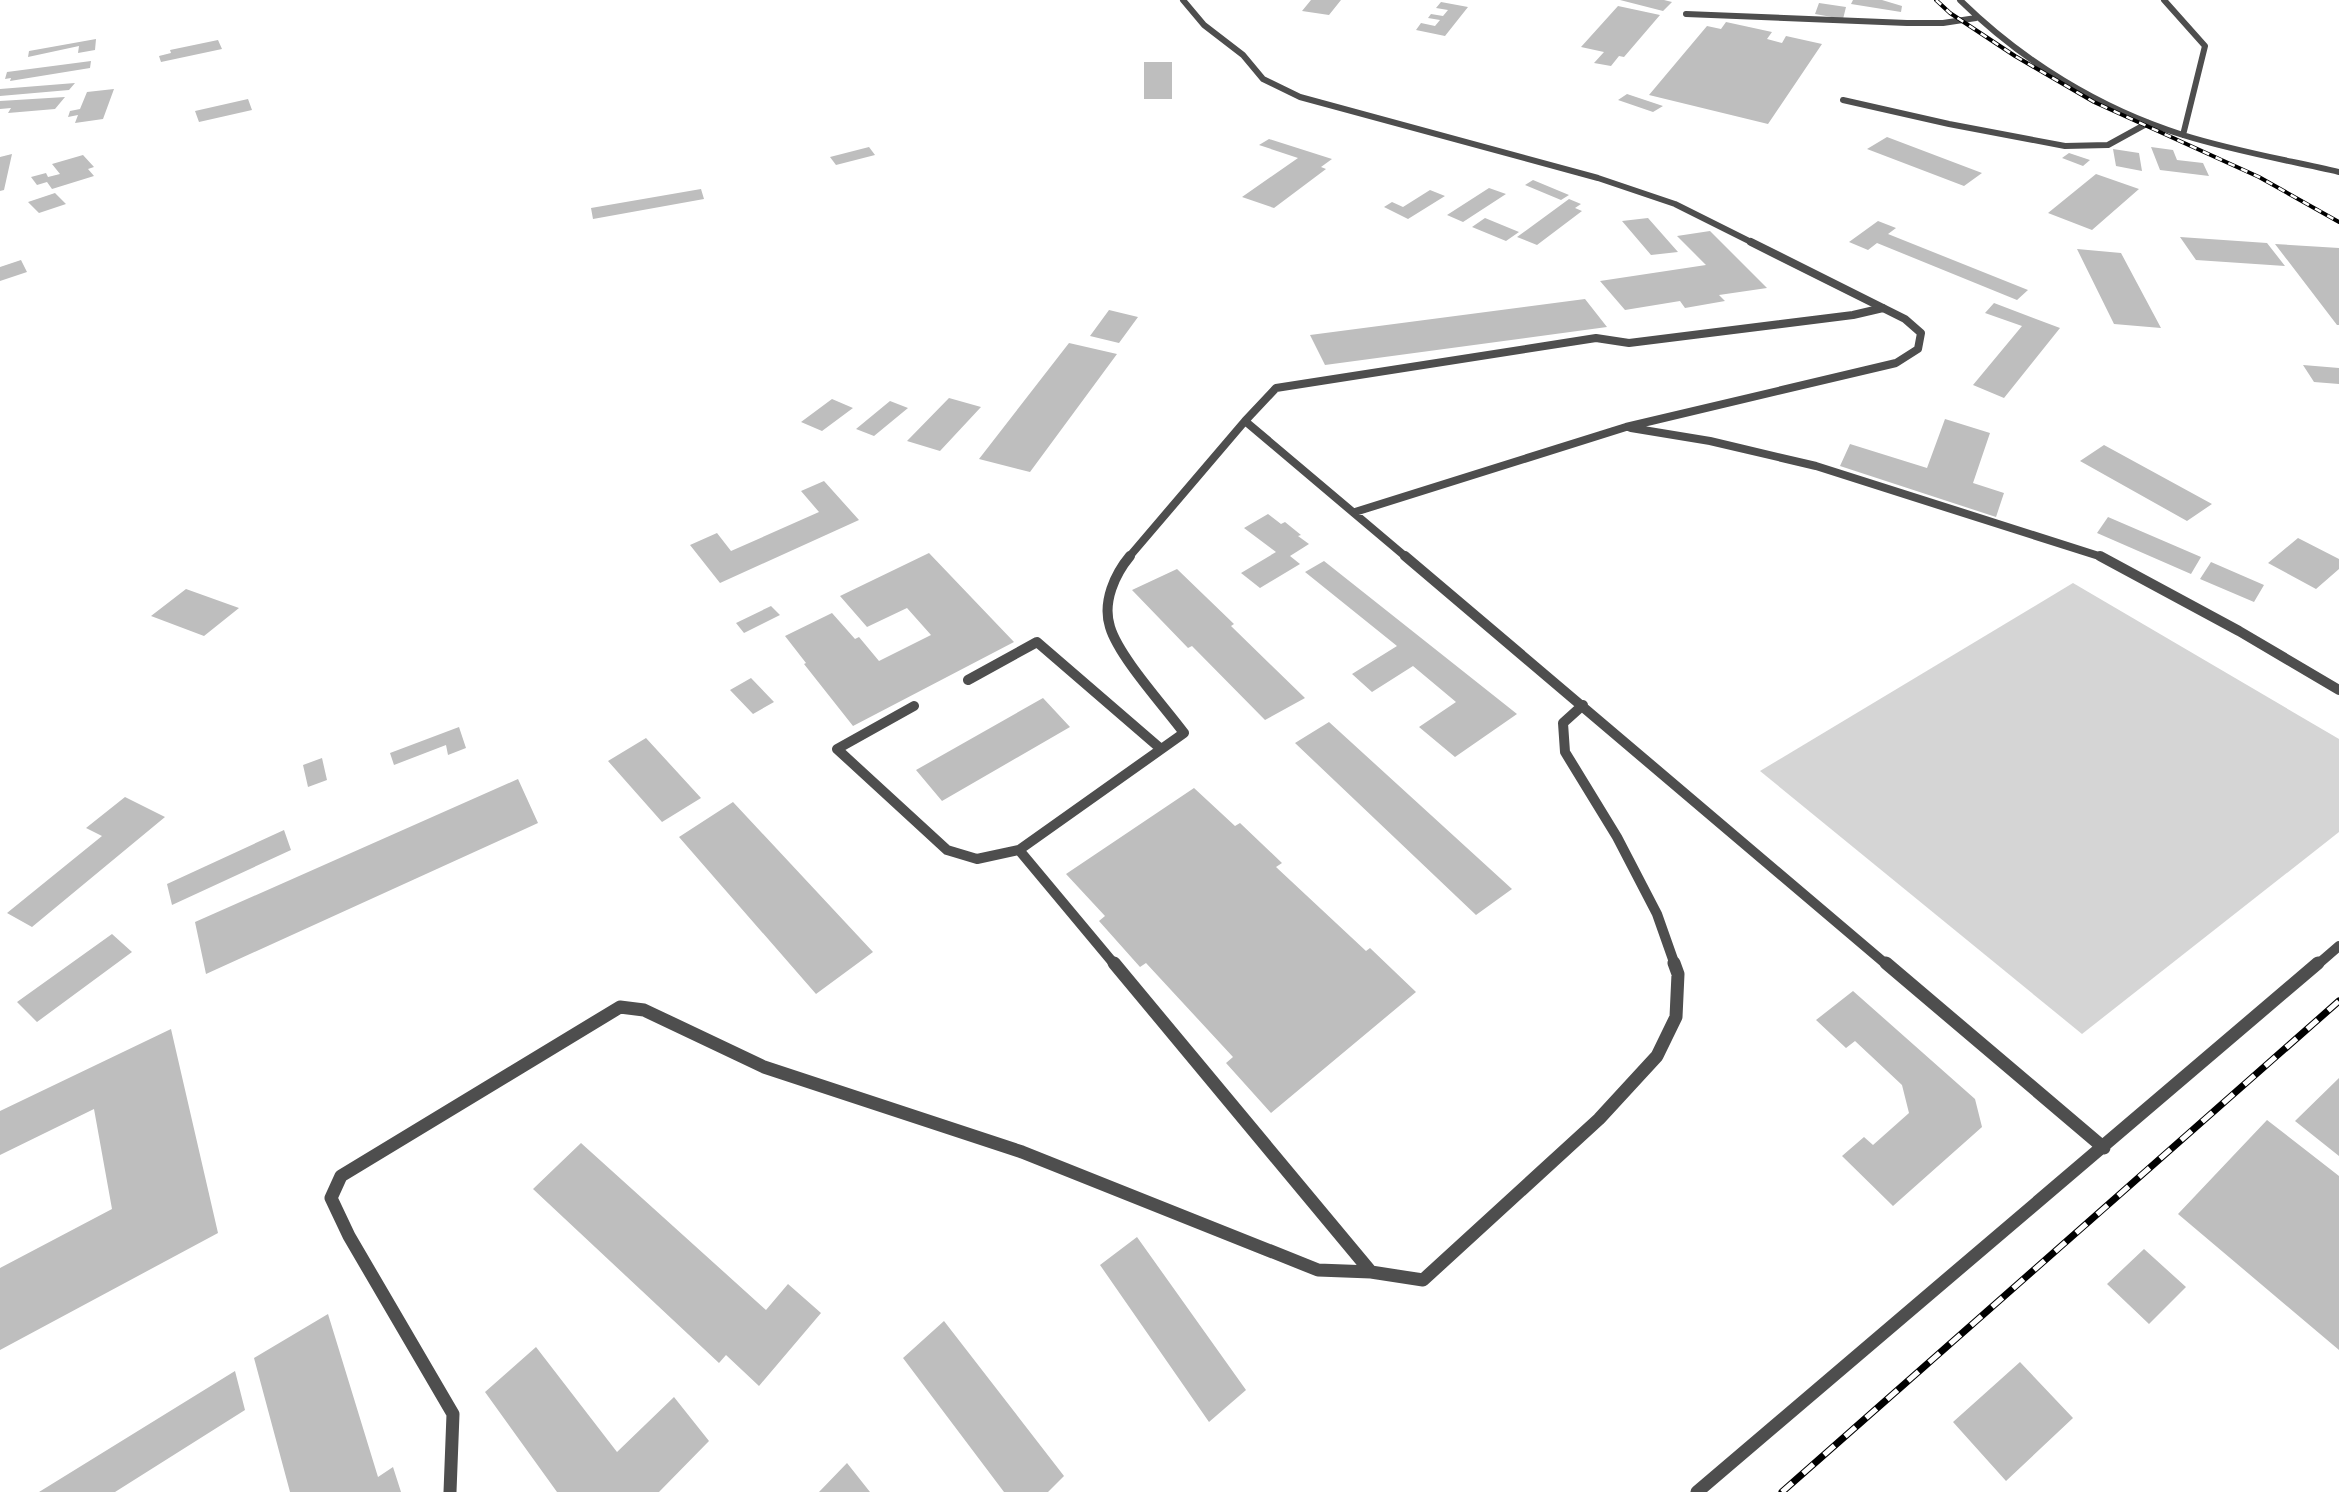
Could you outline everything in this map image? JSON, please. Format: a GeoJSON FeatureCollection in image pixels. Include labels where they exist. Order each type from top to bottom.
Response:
{"type":"FeatureCollection","features":[{"type":"Feature","properties":{"kind":"street"},"geometry":{"type":"LineString","coordinates":[[1183,0],[1204,25],[1243,55],[1263,78],[1300,96],[1598,178],[1675,204],[1904,319],[1921,333],[1918,348],[1896,363],[1626,428],[1355,512]]}},
{"type":"Feature","properties":{"kind":"street"},"geometry":{"type":"LineString","coordinates":[[1960,0],[1976,18],[2044,67],[2148,123],[2183,135],[2339,172]]}},
{"type":"Feature","properties":{"kind":"street"},"geometry":{"type":"LineString","coordinates":[[2164,0],[2205,46],[2183,135]]}},
{"type":"Feature","properties":{"kind":"street"},"geometry":{"type":"LineString","coordinates":[[1686,14],[1907,23],[1943,23],[1976,18]]}},
{"type":"Feature","properties":{"kind":"street"},"geometry":{"type":"LineString","coordinates":[[1843,100],[1958,126],[2065,146],[2108,145],[2148,123]]}},
{"type":"Feature","properties":{"kind":"street"},"geometry":{"type":"LineString","coordinates":[[914,706],[837,749],[947,850],[977,860],[1019,850],[1184,733],[1127,656],[1109,627],[1107,602],[1117,572],[1245,421],[1276,388],[1596,338],[1629,343],[1853,315],[1883,308]]}},
{"type":"Feature","properties":{"kind":"street"},"geometry":{"type":"LineString","coordinates":[[1245,421],[1355,512],[2104,1148]]}},
{"type":"Feature","properties":{"kind":"street"},"geometry":{"type":"LineString","coordinates":[[1626,428],[1710,441],[1816,466],[2094,553],[2239,631],[2339,690]]}},
{"type":"Feature","properties":{"kind":"street"},"geometry":{"type":"LineString","coordinates":[[968,680],[1037,642],[1161,750]]}},
{"type":"Feature","properties":{"kind":"street"},"geometry":{"type":"LineString","coordinates":[[450,1492],[453,1414],[349,1236],[331,1198],[341,1176],[620,1007],[644,1010],[764,1067],[1022,1152],[1318,1270],[1371,1272],[1423,1280],[1599,1119],[1657,1056],[1676,1017],[1678,974],[1658,914],[1617,837],[1565,752],[1563,723],[1583,705]]}},
{"type":"Feature","properties":{"kind":"street"},"geometry":{"type":"LineString","coordinates":[[1019,850],[1371,1272]]}},
{"type":"Feature","properties":{"kind":"street"},"geometry":{"type":"LineString","coordinates":[[1697,1492],[2104,1148],[2339,946]]}},
{"type":"Feature","properties":{"kind":"shaded area"},"geometry":{"type":"Polygon","coordinates":[[[2073,583],[2339,739],[2339,832],[2082,1034],[1760,771],[2073,583]]]}},
{"type":"Feature","properties":{"kind":"building"},"geometry":{"type":"Polygon","coordinates":[[[1311,0],[1341,0],[1329,15],[1302,11],[1311,0]]]}},
{"type":"Feature","properties":{"kind":"building"},"geometry":{"type":"Polygon","coordinates":[[[1620,0],[1664,0],[1672,2],[1663,11],[1620,0]]]}},
{"type":"Feature","properties":{"kind":"building"},"geometry":{"type":"Polygon","coordinates":[[[1853,0],[1882,0],[1902,6],[1901,12],[1851,4],[1853,0]]]}},
{"type":"Feature","properties":{"kind":"building"},"geometry":{"type":"Polygon","coordinates":[[[1441,2],[1468,7],[1445,36],[1416,30],[1421,23],[1435,26],[1440,20],[1428,18],[1431,14],[1443,16],[1448,10],[1436,8],[1441,2]]]}},
{"type":"Feature","properties":{"kind":"building"},"geometry":{"type":"Polygon","coordinates":[[[1819,3],[1846,7],[1843,19],[1815,14],[1819,3]]]}},
{"type":"Feature","properties":{"kind":"building"},"geometry":{"type":"Polygon","coordinates":[[[1618,6],[1660,15],[1624,57],[1619,56],[1611,66],[1594,63],[1604,52],[1581,47],[1618,6]]]}},
{"type":"Feature","properties":{"kind":"building"},"geometry":{"type":"Polygon","coordinates":[[[1726,22],[1772,32],[1767,39],[1782,43],[1786,36],[1822,44],[1768,124],[1649,95],[1707,26],[1721,29],[1726,22]]]}},
{"type":"Feature","properties":{"kind":"building"},"geometry":{"type":"Polygon","coordinates":[[[96,39],[95,50],[78,53],[79,46],[28,57],[29,51],[96,39]]]}},
{"type":"Feature","properties":{"kind":"building"},"geometry":{"type":"Polygon","coordinates":[[[218,40],[222,49],[161,62],[159,56],[171,53],[170,50],[218,40]]]}},
{"type":"Feature","properties":{"kind":"building"},"geometry":{"type":"Polygon","coordinates":[[[91,61],[90,68],[10,81],[11,78],[5,79],[7,72],[91,61]]]}},
{"type":"Feature","properties":{"kind":"building"},"geometry":{"type":"Polygon","coordinates":[[[1144,62],[1172,62],[1172,99],[1144,99],[1144,62]]]}},
{"type":"Feature","properties":{"kind":"building"},"geometry":{"type":"Polygon","coordinates":[[[75,83],[69,90],[0,96],[0,89],[75,83]]]}},
{"type":"Feature","properties":{"kind":"building"},"geometry":{"type":"Polygon","coordinates":[[[114,89],[103,119],[75,123],[78,115],[68,117],[70,111],[80,109],[87,92],[114,89]]]}},
{"type":"Feature","properties":{"kind":"building"},"geometry":{"type":"Polygon","coordinates":[[[1627,94],[1663,106],[1653,112],[1618,100],[1627,94]]]}},
{"type":"Feature","properties":{"kind":"building"},"geometry":{"type":"Polygon","coordinates":[[[65,97],[55,109],[8,113],[11,108],[0,109],[0,101],[65,97]]]}},
{"type":"Feature","properties":{"kind":"building"},"geometry":{"type":"Polygon","coordinates":[[[248,99],[252,110],[199,122],[195,111],[248,99]]]}},
{"type":"Feature","properties":{"kind":"building"},"geometry":{"type":"Polygon","coordinates":[[[1887,137],[1982,173],[1964,186],[1867,149],[1887,137]]]}},
{"type":"Feature","properties":{"kind":"building"},"geometry":{"type":"Polygon","coordinates":[[[1269,139],[1332,159],[1321,167],[1326,169],[1274,208],[1242,197],[1298,158],[1259,145],[1269,139]]]}},
{"type":"Feature","properties":{"kind":"building"},"geometry":{"type":"Polygon","coordinates":[[[869,147],[875,155],[836,165],[830,157],[869,147]]]}},
{"type":"Feature","properties":{"kind":"building"},"geometry":{"type":"Polygon","coordinates":[[[2151,147],[2173,150],[2177,160],[2203,163],[2209,176],[2160,170],[2151,147]]]}},
{"type":"Feature","properties":{"kind":"building"},"geometry":{"type":"Polygon","coordinates":[[[2113,149],[2139,153],[2142,171],[2116,166],[2113,149]]]}},
{"type":"Feature","properties":{"kind":"building"},"geometry":{"type":"Polygon","coordinates":[[[2069,153],[2090,160],[2083,166],[2062,158],[2069,153]]]}},
{"type":"Feature","properties":{"kind":"building"},"geometry":{"type":"Polygon","coordinates":[[[12,154],[4,190],[0,191],[0,157],[12,154]]]}},
{"type":"Feature","properties":{"kind":"building"},"geometry":{"type":"Polygon","coordinates":[[[83,155],[94,167],[88,169],[94,176],[52,189],[47,182],[37,185],[31,177],[46,173],[48,177],[60,174],[52,164],[83,155]]]}},
{"type":"Feature","properties":{"kind":"building"},"geometry":{"type":"Polygon","coordinates":[[[2096,174],[2139,189],[2092,230],[2048,213],[2096,174]]]}},
{"type":"Feature","properties":{"kind":"building"},"geometry":{"type":"Polygon","coordinates":[[[1533,180],[1569,195],[1561,200],[1525,185],[1533,180]]]}},
{"type":"Feature","properties":{"kind":"building"},"geometry":{"type":"Polygon","coordinates":[[[1489,188],[1506,194],[1463,222],[1447,215],[1489,188]]]}},
{"type":"Feature","properties":{"kind":"building"},"geometry":{"type":"Polygon","coordinates":[[[701,189],[704,199],[593,219],[591,208],[701,189]]]}},
{"type":"Feature","properties":{"kind":"building"},"geometry":{"type":"Polygon","coordinates":[[[1430,190],[1445,196],[1408,219],[1384,207],[1392,202],[1403,207],[1430,190]]]}},
{"type":"Feature","properties":{"kind":"building"},"geometry":{"type":"Polygon","coordinates":[[[55,193],[66,204],[39,213],[28,202],[55,193]]]}},
{"type":"Feature","properties":{"kind":"building"},"geometry":{"type":"Polygon","coordinates":[[[1569,199],[1581,204],[1575,208],[1582,211],[1537,245],[1517,237],[1569,199]]]}},
{"type":"Feature","properties":{"kind":"building"},"geometry":{"type":"Polygon","coordinates":[[[1485,218],[1519,232],[1506,241],[1472,227],[1485,218]]]}},
{"type":"Feature","properties":{"kind":"building"},"geometry":{"type":"Polygon","coordinates":[[[1648,218],[1678,252],[1651,255],[1622,221],[1648,218]]]}},
{"type":"Feature","properties":{"kind":"building"},"geometry":{"type":"Polygon","coordinates":[[[1878,221],[1896,228],[1888,234],[2028,290],[2017,300],[1877,243],[1868,250],[1849,242],[1878,221]]]}},
{"type":"Feature","properties":{"kind":"building"},"geometry":{"type":"Polygon","coordinates":[[[1710,231],[1767,288],[1719,295],[1725,301],[1685,308],[1680,301],[1625,310],[1600,281],[1706,265],[1677,236],[1710,231]]]}},
{"type":"Feature","properties":{"kind":"building"},"geometry":{"type":"Polygon","coordinates":[[[2180,237],[2267,243],[2285,266],[2196,260],[2180,237]]]}},
{"type":"Feature","properties":{"kind":"building"},"geometry":{"type":"Polygon","coordinates":[[[2275,244],[2339,248],[2339,325],[2337,325],[2275,244]]]}},
{"type":"Feature","properties":{"kind":"building"},"geometry":{"type":"Polygon","coordinates":[[[2077,249],[2121,253],[2161,328],[2114,324],[2077,249]]]}},
{"type":"Feature","properties":{"kind":"building"},"geometry":{"type":"Polygon","coordinates":[[[21,260],[27,272],[0,281],[0,267],[21,260]]]}},
{"type":"Feature","properties":{"kind":"building"},"geometry":{"type":"Polygon","coordinates":[[[1585,299],[1607,327],[1325,365],[1310,335],[1585,299]]]}},
{"type":"Feature","properties":{"kind":"building"},"geometry":{"type":"Polygon","coordinates":[[[1994,303],[2060,328],[2004,398],[1973,385],[2022,326],[1985,313],[1994,303]]]}},
{"type":"Feature","properties":{"kind":"building"},"geometry":{"type":"Polygon","coordinates":[[[1109,310],[1138,317],[1119,343],[1090,336],[1109,310]]]}},
{"type":"Feature","properties":{"kind":"building"},"geometry":{"type":"Polygon","coordinates":[[[1069,343],[1117,354],[1030,472],[979,459],[1069,343]]]}},
{"type":"Feature","properties":{"kind":"building"},"geometry":{"type":"Polygon","coordinates":[[[2303,365],[2339,368],[2339,384],[2314,382],[2303,365]]]}},
{"type":"Feature","properties":{"kind":"building"},"geometry":{"type":"Polygon","coordinates":[[[949,398],[981,407],[940,451],[907,441],[949,398]]]}},
{"type":"Feature","properties":{"kind":"building"},"geometry":{"type":"Polygon","coordinates":[[[832,399],[853,408],[822,431],[801,422],[832,399]]]}},
{"type":"Feature","properties":{"kind":"building"},"geometry":{"type":"Polygon","coordinates":[[[890,401],[908,408],[874,436],[856,429],[890,401]]]}},
{"type":"Feature","properties":{"kind":"building"},"geometry":{"type":"Polygon","coordinates":[[[1945,419],[1990,433],[1973,483],[2004,493],[1996,517],[1840,466],[1850,444],[1927,468],[1945,419]]]}},
{"type":"Feature","properties":{"kind":"building"},"geometry":{"type":"Polygon","coordinates":[[[2104,445],[2212,504],[2187,521],[2080,461],[2104,445]]]}},
{"type":"Feature","properties":{"kind":"building"},"geometry":{"type":"Polygon","coordinates":[[[824,481],[859,520],[720,583],[690,545],[717,533],[731,551],[819,512],[801,491],[824,481]]]}},
{"type":"Feature","properties":{"kind":"building"},"geometry":{"type":"Polygon","coordinates":[[[1268,514],[1281,524],[1285,522],[1301,535],[1298,536],[1309,544],[1290,556],[1300,564],[1260,588],[1241,573],[1276,552],[1244,528],[1268,514]]]}},
{"type":"Feature","properties":{"kind":"building"},"geometry":{"type":"Polygon","coordinates":[[[2108,517],[2201,557],[2191,574],[2097,533],[2108,517]]]}},
{"type":"Feature","properties":{"kind":"building"},"geometry":{"type":"Polygon","coordinates":[[[2298,538],[2339,559],[2339,569],[2316,589],[2268,563],[2298,538]]]}},
{"type":"Feature","properties":{"kind":"building"},"geometry":{"type":"Polygon","coordinates":[[[929,553],[1014,642],[853,726],[804,664],[806,663],[785,636],[832,613],[855,639],[859,637],[879,661],[931,635],[907,608],[867,627],[840,596],[929,553]]]}},
{"type":"Feature","properties":{"kind":"building"},"geometry":{"type":"Polygon","coordinates":[[[1324,561],[1517,714],[1455,757],[1419,727],[1456,702],[1413,666],[1372,692],[1352,674],[1397,646],[1305,572],[1324,561]]]}},
{"type":"Feature","properties":{"kind":"building"},"geometry":{"type":"Polygon","coordinates":[[[2211,562],[2264,585],[2254,602],[2200,579],[2211,562]]]}},
{"type":"Feature","properties":{"kind":"building"},"geometry":{"type":"Polygon","coordinates":[[[1177,569],[1234,624],[1231,626],[1305,698],[1265,720],[1192,646],[1188,648],[1132,590],[1177,569]]]}},
{"type":"Feature","properties":{"kind":"building"},"geometry":{"type":"Polygon","coordinates":[[[186,589],[239,608],[204,636],[151,616],[186,589]]]}},
{"type":"Feature","properties":{"kind":"building"},"geometry":{"type":"Polygon","coordinates":[[[771,606],[780,615],[744,633],[736,623],[771,606]]]}},
{"type":"Feature","properties":{"kind":"building"},"geometry":{"type":"Polygon","coordinates":[[[751,678],[774,702],[753,714],[730,690],[751,678]]]}},
{"type":"Feature","properties":{"kind":"building"},"geometry":{"type":"Polygon","coordinates":[[[1043,698],[1070,727],[942,801],[916,770],[1043,698]]]}},
{"type":"Feature","properties":{"kind":"building"},"geometry":{"type":"Polygon","coordinates":[[[1329,722],[1512,889],[1476,915],[1295,743],[1329,722]]]}},
{"type":"Feature","properties":{"kind":"building"},"geometry":{"type":"Polygon","coordinates":[[[459,727],[466,748],[448,755],[446,745],[394,765],[390,753],[459,727]]]}},
{"type":"Feature","properties":{"kind":"building"},"geometry":{"type":"Polygon","coordinates":[[[646,738],[701,798],[662,822],[608,761],[646,738]]]}},
{"type":"Feature","properties":{"kind":"building"},"geometry":{"type":"Polygon","coordinates":[[[322,758],[327,780],[308,787],[303,765],[322,758]]]}},
{"type":"Feature","properties":{"kind":"building"},"geometry":{"type":"Polygon","coordinates":[[[518,779],[538,823],[206,974],[195,922],[518,779]]]}},
{"type":"Feature","properties":{"kind":"building"},"geometry":{"type":"Polygon","coordinates":[[[1194,788],[1235,826],[1240,823],[1282,863],[1276,867],[1366,951],[1370,948],[1416,992],[1271,1113],[1226,1063],[1233,1057],[1146,963],[1140,967],[1099,921],[1105,916],[1066,874],[1194,788]]]}},
{"type":"Feature","properties":{"kind":"building"},"geometry":{"type":"Polygon","coordinates":[[[125,797],[165,817],[32,927],[7,913],[102,836],[86,828],[125,797]]]}},
{"type":"Feature","properties":{"kind":"building"},"geometry":{"type":"Polygon","coordinates":[[[733,802],[873,952],[816,994],[679,837],[733,802]]]}},
{"type":"Feature","properties":{"kind":"building"},"geometry":{"type":"Polygon","coordinates":[[[284,830],[291,850],[172,905],[167,884],[284,830]]]}},
{"type":"Feature","properties":{"kind":"building"},"geometry":{"type":"Polygon","coordinates":[[[112,934],[132,952],[37,1022],[17,1002],[112,934]]]}},
{"type":"Feature","properties":{"kind":"building"},"geometry":{"type":"Polygon","coordinates":[[[1853,991],[1975,1099],[1982,1127],[1893,1206],[1842,1156],[1864,1137],[1873,1145],[1909,1113],[1902,1085],[1855,1041],[1846,1048],[1816,1020],[1853,991]]]}},
{"type":"Feature","properties":{"kind":"building"},"geometry":{"type":"Polygon","coordinates":[[[171,1029],[218,1233],[0,1350],[0,1268],[112,1209],[94,1109],[0,1155],[0,1111],[171,1029]]]}},
{"type":"Feature","properties":{"kind":"building"},"geometry":{"type":"Polygon","coordinates":[[[2339,1078],[2339,1156],[2295,1121],[2339,1078]]]}},
{"type":"Feature","properties":{"kind":"building"},"geometry":{"type":"Polygon","coordinates":[[[2267,1120],[2339,1176],[2339,1350],[2178,1214],[2267,1120]]]}},
{"type":"Feature","properties":{"kind":"building"},"geometry":{"type":"Polygon","coordinates":[[[581,1143],[766,1310],[788,1284],[821,1313],[759,1386],[726,1355],[719,1363],[533,1189],[581,1143]]]}},
{"type":"Feature","properties":{"kind":"building"},"geometry":{"type":"Polygon","coordinates":[[[1137,1237],[1246,1390],[1209,1422],[1100,1265],[1137,1237]]]}},
{"type":"Feature","properties":{"kind":"building"},"geometry":{"type":"Polygon","coordinates":[[[2144,1249],[2186,1287],[2149,1324],[2107,1284],[2144,1249]]]}},
{"type":"Feature","properties":{"kind":"building"},"geometry":{"type":"Polygon","coordinates":[[[328,1314],[378,1477],[393,1467],[401,1492],[290,1492],[254,1358],[328,1314]]]}},
{"type":"Feature","properties":{"kind":"building"},"geometry":{"type":"Polygon","coordinates":[[[944,1321],[1064,1476],[1048,1492],[1004,1492],[903,1358],[944,1321]]]}},
{"type":"Feature","properties":{"kind":"building"},"geometry":{"type":"Polygon","coordinates":[[[536,1347],[617,1452],[674,1397],[709,1441],[659,1492],[557,1492],[485,1392],[536,1347]]]}},
{"type":"Feature","properties":{"kind":"building"},"geometry":{"type":"Polygon","coordinates":[[[2020,1362],[2073,1418],[2006,1481],[1953,1422],[2020,1362]]]}},
{"type":"Feature","properties":{"kind":"building"},"geometry":{"type":"Polygon","coordinates":[[[235,1371],[245,1410],[115,1492],[39,1492],[235,1371]]]}},
{"type":"Feature","properties":{"kind":"building"},"geometry":{"type":"Polygon","coordinates":[[[847,1463],[870,1492],[819,1492],[847,1463]]]}},
{"type":"Feature","properties":{"kind":"railway"},"geometry":{"type":"LineString","coordinates":[[1936,0],[1950,13],[2015,56],[2094,102],[2259,177],[2339,222]]}},
{"type":"Feature","properties":{"kind":"railway"},"geometry":{"type":"LineString","coordinates":[[1782,1492],[2339,1001]]}}]}
